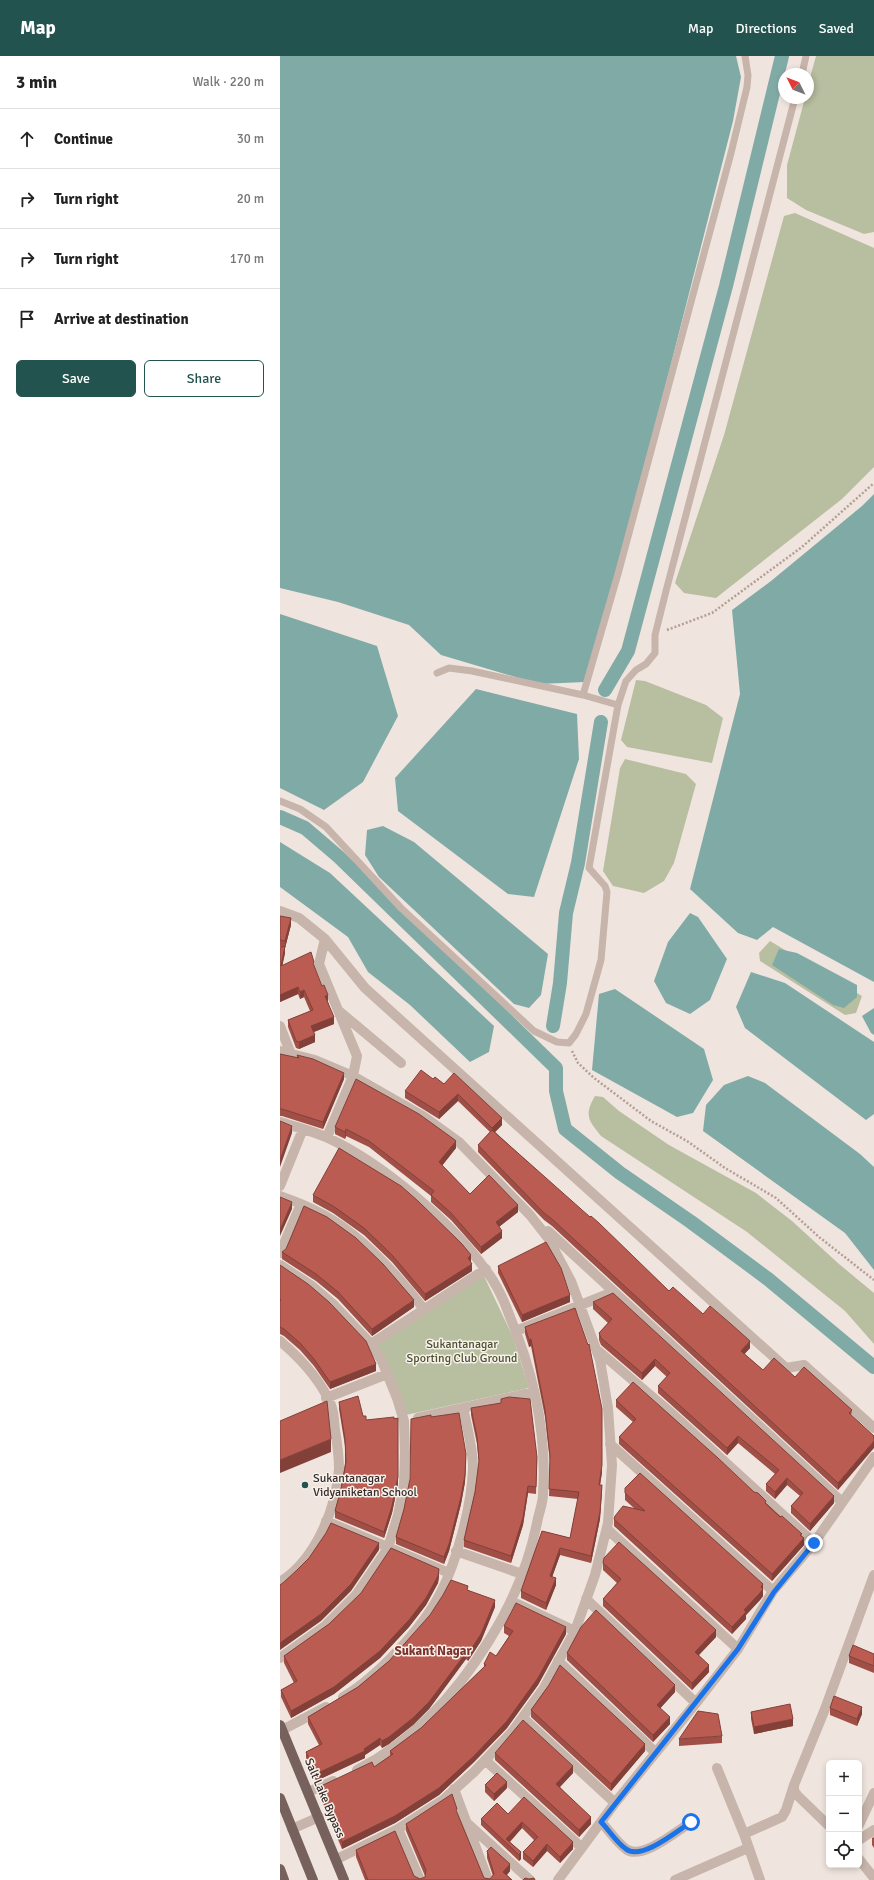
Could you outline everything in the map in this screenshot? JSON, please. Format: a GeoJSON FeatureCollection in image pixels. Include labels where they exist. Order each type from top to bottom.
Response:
{"type":"FeatureCollection","features":[{"type":"Feature","properties":{"kind":"main road","name":"Salt Lake Bypass"},"geometry":{"type":"LineString","coordinates":[[281,1728],[344,1880]]}},
{"type":"Feature","properties":{"kind":"main road"},"geometry":{"type":"LineString","coordinates":[[280,1798],[313,1880]]}},
{"type":"Feature","properties":{"kind":"main road"},"geometry":{"type":"LineString","coordinates":[[280,1869],[284,1880]]}},
{"type":"Feature","properties":{"kind":"street"},"geometry":{"type":"LineString","coordinates":[[280,911],[299,918],[325,939],[365,988],[786,1368],[804,1365],[874,1428]]}},
{"type":"Feature","properties":{"kind":"street"},"geometry":{"type":"LineString","coordinates":[[325,939],[319,964],[357,1056],[353,1076],[327,1137]]}},
{"type":"Feature","properties":{"kind":"street"},"geometry":{"type":"LineString","coordinates":[[338,1010],[401,1063]]}},
{"type":"Feature","properties":{"kind":"street"},"geometry":{"type":"LineString","coordinates":[[280,1026],[291,1054]]}},
{"type":"Feature","properties":{"kind":"street"},"geometry":{"type":"LineString","coordinates":[[280,1051],[315,1060],[353,1076],[423,1116],[459,1142],[530,1215],[842,1502]]}},
{"type":"Feature","properties":{"kind":"street"},"geometry":{"type":"LineString","coordinates":[[280,1122],[327,1137],[370,1162],[415,1196],[444,1223],[486,1269],[500,1292],[523,1348],[534,1392],[543,1459],[543,1495],[535,1535],[511,1601],[475,1664],[445,1700],[416,1731],[391,1750],[345,1776],[308,1792]]}},
{"type":"Feature","properties":{"kind":"street"},"geometry":{"type":"LineString","coordinates":[[280,1186],[303,1129]]}},
{"type":"Feature","properties":{"kind":"street"},"geometry":{"type":"LineString","coordinates":[[280,1196],[315,1210],[349,1232],[379,1258],[423,1308]]}},
{"type":"Feature","properties":{"kind":"street"},"geometry":{"type":"LineString","coordinates":[[280,1253],[301,1204]]}},
{"type":"Feature","properties":{"kind":"street"},"geometry":{"type":"LineString","coordinates":[[336,1859],[398,1829],[443,1800],[485,1760],[523,1718],[544,1688],[575,1631],[595,1575],[607,1529],[612,1466],[608,1408],[596,1349],[571,1281],[548,1238],[530,1215]]}},
{"type":"Feature","properties":{"kind":"street"},"geometry":{"type":"LineString","coordinates":[[280,1265],[312,1286],[333,1304],[371,1344],[382,1361],[404,1421],[404,1485],[398,1515],[388,1548],[356,1594],[325,1626],[280,1658]]}},
{"type":"Feature","properties":{"kind":"street"},"geometry":{"type":"LineString","coordinates":[[371,1344],[423,1308],[486,1269]]}},
{"type":"Feature","properties":{"kind":"street"},"geometry":{"type":"LineString","coordinates":[[516,1331],[559,1312],[581,1306],[613,1292]]}},
{"type":"Feature","properties":{"kind":"street"},"geometry":{"type":"LineString","coordinates":[[280,1342],[296,1354],[315,1379],[331,1406],[339,1468],[334,1500],[326,1521],[310,1551],[292,1574],[280,1582]]}},
{"type":"Feature","properties":{"kind":"street"},"geometry":{"type":"LineString","coordinates":[[596,1349],[669,1411],[814,1543]]}},
{"type":"Feature","properties":{"kind":"street"},"geometry":{"type":"LineString","coordinates":[[326,1398],[387,1374]]}},
{"type":"Feature","properties":{"kind":"street"},"geometry":{"type":"LineString","coordinates":[[404,1421],[534,1392]]}},
{"type":"Feature","properties":{"kind":"street"},"geometry":{"type":"LineString","coordinates":[[281,1728],[346,1695],[373,1674],[401,1646],[426,1616],[440,1595],[456,1551],[468,1506],[473,1468],[463,1408]]}},
{"type":"Feature","properties":{"kind":"street"},"geometry":{"type":"LineString","coordinates":[[610,1444],[774,1592]]}},
{"type":"Feature","properties":{"kind":"street"},"geometry":{"type":"LineString","coordinates":[[558,1880],[614,1803],[738,1649],[774,1592],[814,1543],[874,1457]]}},
{"type":"Feature","properties":{"kind":"street"},"geometry":{"type":"LineString","coordinates":[[326,1521],[449,1573]]}},
{"type":"Feature","properties":{"kind":"street"},"geometry":{"type":"LineString","coordinates":[[607,1529],[738,1649]]}},
{"type":"Feature","properties":{"kind":"street"},"geometry":{"type":"LineString","coordinates":[[456,1551],[522,1574]]}},
{"type":"Feature","properties":{"kind":"street"},"geometry":{"type":"LineString","coordinates":[[744,1834],[782,1817],[786,1810],[794,1785],[825,1709],[874,1575]]}},
{"type":"Feature","properties":{"kind":"street"},"geometry":{"type":"LineString","coordinates":[[586,1599],[696,1703]]}},
{"type":"Feature","properties":{"kind":"street"},"geometry":{"type":"LineString","coordinates":[[511,1601],[575,1631]]}},
{"type":"Feature","properties":{"kind":"street"},"geometry":{"type":"LineString","coordinates":[[558,1661],[655,1752]]}},
{"type":"Feature","properties":{"kind":"street"},"geometry":{"type":"LineString","coordinates":[[523,1718],[614,1803]]}},
{"type":"Feature","properties":{"kind":"street"},"geometry":{"type":"LineString","coordinates":[[485,1760],[582,1848]]}},
{"type":"Feature","properties":{"kind":"street"},"geometry":{"type":"LineString","coordinates":[[717,1768],[744,1834],[760,1880]]}},
{"type":"Feature","properties":{"kind":"street"},"geometry":{"type":"LineString","coordinates":[[794,1785],[794,1791],[798,1796],[826,1823]]}},
{"type":"Feature","properties":{"kind":"street"},"geometry":{"type":"LineString","coordinates":[[454,1789],[488,1880]]}},
{"type":"Feature","properties":{"kind":"street"},"geometry":{"type":"LineString","coordinates":[[862,1819],[874,1793]]}},
{"type":"Feature","properties":{"kind":"street"},"geometry":{"type":"LineString","coordinates":[[292,1829],[319,1817]]}},
{"type":"Feature","properties":{"kind":"street"},"geometry":{"type":"LineString","coordinates":[[466,1822],[530,1880]]}},
{"type":"Feature","properties":{"kind":"street"},"geometry":{"type":"LineString","coordinates":[[601,1822],[626,1850],[634,1853],[652,1848],[691,1822]]}},
{"type":"Feature","properties":{"kind":"street"},"geometry":{"type":"LineString","coordinates":[[398,1829],[420,1880]]}},
{"type":"Feature","properties":{"kind":"street"},"geometry":{"type":"LineString","coordinates":[[862,1838],[874,1830]]}},
{"type":"Feature","properties":{"kind":"street"},"geometry":{"type":"LineString","coordinates":[[675,1880],[748,1848]]}},
{"type":"Feature","properties":{"kind":"street"},"geometry":{"type":"LineString","coordinates":[[862,1863],[874,1878]]}},
{"type":"Feature","properties":{"kind":"lane"},"geometry":{"type":"LineString","coordinates":[[583,695],[618,574],[732,153],[747,87],[748,75],[745,56]]}},
{"type":"Feature","properties":{"kind":"lane"},"geometry":{"type":"LineString","coordinates":[[803,68],[806,56]]}},
{"type":"Feature","properties":{"kind":"lane"},"geometry":{"type":"LineString","coordinates":[[280,801],[300,809],[326,827],[401,908],[534,1030],[557,1042],[569,1043],[576,1034],[586,1014],[601,960],[607,892],[605,886],[589,868],[618,705],[626,681],[636,670],[646,664],[655,653],[655,636],[793,104]]}},
{"type":"Feature","properties":{"kind":"lane"},"geometry":{"type":"LineString","coordinates":[[438,673],[449,668],[472,671],[583,695],[618,705]]}},
{"type":"Feature","properties":{"kind":"path"},"geometry":{"type":"LineString","coordinates":[[655,636],[681,624],[712,613],[802,547],[874,483]]}},
{"type":"Feature","properties":{"kind":"path"},"geometry":{"type":"LineString","coordinates":[[569,1043],[578,1063],[594,1078],[651,1120],[687,1141],[725,1168],[776,1198],[819,1237],[874,1280]]}},
{"type":"Feature","properties":{"kind":"green space"},"geometry":{"type":"Polygon","coordinates":[[[816,56],[874,56],[874,232],[864,234],[806,210],[787,198],[787,165],[803,104],[814,104],[814,68],[813,68],[816,56]]]}},
{"type":"Feature","properties":{"kind":"green space"},"geometry":{"type":"Polygon","coordinates":[[[795,213],[874,248],[874,467],[842,499],[716,598],[684,593],[675,583],[724,435],[784,216],[795,213]]]}},
{"type":"Feature","properties":{"kind":"green space"},"geometry":{"type":"Polygon","coordinates":[[[636,680],[645,681],[706,705],[723,718],[712,763],[627,747],[621,740],[636,680]]]}},
{"type":"Feature","properties":{"kind":"green space"},"geometry":{"type":"Polygon","coordinates":[[[625,759],[686,774],[696,784],[674,863],[664,881],[644,893],[613,886],[603,871],[620,768],[625,759]]]}},
{"type":"Feature","properties":{"kind":"green space"},"geometry":{"type":"Polygon","coordinates":[[[770,941],[862,996],[856,1013],[845,1015],[760,961],[759,953],[770,941]]]}},
{"type":"Feature","properties":{"kind":"green space"},"geometry":{"type":"Polygon","coordinates":[[[595,1096],[603,1097],[619,1111],[669,1145],[756,1193],[792,1221],[839,1264],[874,1293],[874,1344],[845,1311],[747,1232],[601,1136],[593,1126],[589,1117],[589,1108],[595,1096]]]}},
{"type":"Feature","properties":{"kind":"green space","name":"Sukantanagar Sporting Club Ground"},"geometry":{"type":"Polygon","coordinates":[[[484,1276],[513,1337],[529,1388],[406,1415],[377,1345],[484,1276]]]}},
{"type":"Feature","properties":{"kind":"water"},"geometry":{"type":"Polygon","coordinates":[[[280,56],[736,56],[741,77],[733,121],[595,662],[585,682],[539,684],[441,655],[409,625],[338,602],[280,588],[280,56]]]}},
{"type":"Feature","properties":{"kind":"water"},"geometry":{"type":"Polygon","coordinates":[[[874,494],[874,982],[773,927],[757,940],[738,933],[690,889],[740,694],[732,610],[771,581],[862,506],[874,494]]]}},
{"type":"Feature","properties":{"kind":"water"},"geometry":{"type":"Polygon","coordinates":[[[280,614],[377,646],[398,716],[363,782],[324,810],[280,788],[280,614]]]}},
{"type":"Feature","properties":{"kind":"water"},"geometry":{"type":"Polygon","coordinates":[[[476,689],[577,714],[579,759],[534,897],[508,894],[398,811],[395,778],[476,689]]]}},
{"type":"Feature","properties":{"kind":"water"},"geometry":{"type":"Polygon","coordinates":[[[383,826],[414,842],[548,954],[541,995],[529,1008],[514,1004],[379,877],[365,855],[367,830],[383,826]]]}},
{"type":"Feature","properties":{"kind":"water"},"geometry":{"type":"Polygon","coordinates":[[[280,842],[330,873],[494,1026],[489,1052],[470,1062],[410,1005],[368,972],[348,937],[280,887],[280,842]]]}},
{"type":"Feature","properties":{"kind":"water"},"geometry":{"type":"Polygon","coordinates":[[[690,913],[698,917],[727,959],[710,1000],[690,1014],[666,1003],[654,981],[668,942],[690,913]]]}},
{"type":"Feature","properties":{"kind":"water"},"geometry":{"type":"Polygon","coordinates":[[[779,949],[797,953],[857,985],[857,997],[844,1008],[833,1005],[772,965],[779,949]]]}},
{"type":"Feature","properties":{"kind":"water"},"geometry":{"type":"Polygon","coordinates":[[[751,972],[785,983],[874,1042],[874,1114],[866,1120],[745,1028],[736,1007],[751,972]]]}},
{"type":"Feature","properties":{"kind":"water"},"geometry":{"type":"Polygon","coordinates":[[[615,989],[704,1049],[713,1080],[693,1113],[677,1117],[592,1070],[599,994],[615,989]]]}},
{"type":"Feature","properties":{"kind":"water"},"geometry":{"type":"Polygon","coordinates":[[[874,1008],[874,1035],[871,1033],[862,1016],[874,1008]]]}},
{"type":"Feature","properties":{"kind":"water"},"geometry":{"type":"Polygon","coordinates":[[[748,1076],[765,1083],[860,1154],[874,1167],[874,1270],[845,1233],[703,1131],[706,1105],[724,1085],[748,1076]]]}},
{"type":"Feature","properties":{"kind":"building"},"geometry":{"type":"Polygon","coordinates":[[[280,916],[291,918],[285,941],[280,940],[280,916]]]}},
{"type":"Feature","properties":{"kind":"building"},"geometry":{"type":"Polygon","coordinates":[[[285,946],[281,966],[311,952],[313,963],[322,986],[324,985],[328,995],[325,996],[334,1017],[311,1026],[315,1035],[299,1042],[296,1041],[288,1020],[313,1010],[304,990],[300,992],[298,987],[280,995],[280,948],[285,946]]]}},
{"type":"Feature","properties":{"kind":"building"},"geometry":{"type":"Polygon","coordinates":[[[280,1054],[299,1058],[297,1055],[313,1059],[344,1073],[323,1122],[280,1109],[280,1054]]]}},
{"type":"Feature","properties":{"kind":"building"},"geometry":{"type":"Polygon","coordinates":[[[421,1070],[433,1079],[435,1077],[444,1084],[454,1073],[502,1118],[492,1128],[458,1094],[439,1112],[405,1091],[421,1070]]]}},
{"type":"Feature","properties":{"kind":"building"},"geometry":{"type":"Polygon","coordinates":[[[356,1079],[419,1114],[456,1141],[439,1162],[470,1194],[489,1175],[518,1205],[496,1222],[502,1231],[481,1247],[451,1213],[431,1195],[434,1191],[369,1141],[346,1129],[345,1132],[335,1127],[356,1079]]]}},
{"type":"Feature","properties":{"kind":"building"},"geometry":{"type":"Polygon","coordinates":[[[280,1121],[292,1126],[280,1160],[280,1121]]]}},
{"type":"Feature","properties":{"kind":"building"},"geometry":{"type":"Polygon","coordinates":[[[492,1130],[590,1217],[591,1216],[599,1223],[669,1291],[673,1287],[703,1314],[710,1306],[731,1324],[750,1341],[741,1351],[763,1370],[774,1358],[795,1377],[804,1367],[852,1410],[849,1413],[874,1436],[874,1441],[838,1483],[544,1213],[478,1145],[492,1130]]]}},
{"type":"Feature","properties":{"kind":"building"},"geometry":{"type":"Polygon","coordinates":[[[339,1148],[401,1186],[462,1244],[471,1255],[468,1258],[472,1264],[425,1294],[392,1255],[364,1228],[333,1206],[313,1195],[339,1148]]]}},
{"type":"Feature","properties":{"kind":"building"},"geometry":{"type":"Polygon","coordinates":[[[280,1197],[292,1202],[280,1230],[280,1197]]]}},
{"type":"Feature","properties":{"kind":"building"},"geometry":{"type":"Polygon","coordinates":[[[304,1206],[327,1217],[356,1238],[383,1264],[414,1300],[372,1329],[338,1292],[316,1274],[282,1252],[286,1249],[304,1206]]]}},
{"type":"Feature","properties":{"kind":"building"},"geometry":{"type":"Polygon","coordinates":[[[546,1242],[561,1268],[570,1295],[522,1315],[498,1266],[546,1242]]]}},
{"type":"Feature","properties":{"kind":"building"},"geometry":{"type":"Polygon","coordinates":[[[280,1265],[308,1284],[329,1302],[366,1341],[376,1364],[330,1382],[314,1359],[300,1343],[280,1327],[280,1265]]]}},
{"type":"Feature","properties":{"kind":"building"},"geometry":{"type":"Polygon","coordinates":[[[613,1293],[834,1496],[810,1524],[791,1506],[803,1493],[787,1478],[775,1492],[766,1484],[779,1470],[738,1436],[727,1448],[658,1386],[670,1373],[655,1359],[642,1373],[601,1338],[599,1333],[612,1319],[593,1302],[613,1293]]]}},
{"type":"Feature","properties":{"kind":"building"},"geometry":{"type":"Polygon","coordinates":[[[575,1308],[588,1345],[589,1344],[602,1409],[602,1465],[599,1485],[602,1485],[600,1512],[591,1556],[560,1548],[550,1576],[556,1578],[546,1603],[521,1591],[542,1531],[570,1538],[579,1492],[549,1489],[550,1456],[545,1410],[531,1339],[529,1340],[525,1327],[575,1308]]]}},
{"type":"Feature","properties":{"kind":"building"},"geometry":{"type":"Polygon","coordinates":[[[633,1382],[754,1492],[758,1493],[766,1501],[765,1503],[780,1517],[782,1516],[802,1534],[800,1535],[804,1538],[772,1574],[619,1437],[636,1419],[616,1400],[633,1382]]]}},
{"type":"Feature","properties":{"kind":"building"},"geometry":{"type":"Polygon","coordinates":[[[358,1396],[363,1416],[366,1416],[366,1420],[394,1417],[394,1419],[398,1418],[398,1477],[392,1506],[384,1532],[335,1511],[346,1462],[345,1439],[339,1402],[358,1396]]]}},
{"type":"Feature","properties":{"kind":"building"},"geometry":{"type":"Polygon","coordinates":[[[509,1397],[530,1399],[537,1457],[536,1487],[528,1486],[523,1518],[511,1556],[464,1540],[475,1492],[479,1461],[477,1437],[471,1408],[501,1403],[501,1399],[509,1397]]]}},
{"type":"Feature","properties":{"kind":"building"},"geometry":{"type":"Polygon","coordinates":[[[327,1401],[331,1439],[280,1460],[280,1421],[327,1401]]]}},
{"type":"Feature","properties":{"kind":"building"},"geometry":{"type":"Polygon","coordinates":[[[459,1413],[466,1454],[465,1475],[449,1544],[444,1557],[396,1537],[404,1509],[410,1479],[411,1419],[431,1415],[431,1417],[459,1413]]]}},
{"type":"Feature","properties":{"kind":"building"},"geometry":{"type":"Polygon","coordinates":[[[640,1473],[763,1584],[761,1587],[763,1589],[744,1610],[746,1612],[732,1627],[614,1519],[623,1506],[645,1511],[625,1493],[625,1488],[640,1473]]]}},
{"type":"Feature","properties":{"kind":"building"},"geometry":{"type":"Polygon","coordinates":[[[331,1523],[379,1543],[351,1584],[321,1614],[280,1643],[280,1585],[309,1558],[331,1523]]]}},
{"type":"Feature","properties":{"kind":"building"},"geometry":{"type":"Polygon","coordinates":[[[619,1542],[716,1630],[695,1652],[709,1665],[692,1683],[603,1599],[621,1579],[603,1563],[604,1558],[619,1542]]]}},
{"type":"Feature","properties":{"kind":"building"},"geometry":{"type":"Polygon","coordinates":[[[391,1548],[439,1569],[438,1576],[426,1598],[409,1620],[380,1651],[334,1687],[291,1711],[281,1690],[297,1681],[284,1656],[329,1624],[361,1593],[391,1548]]]}},
{"type":"Feature","properties":{"kind":"building"},"geometry":{"type":"Polygon","coordinates":[[[451,1580],[468,1586],[467,1590],[495,1600],[481,1634],[468,1654],[466,1653],[429,1702],[413,1718],[389,1737],[382,1741],[380,1738],[364,1749],[365,1751],[316,1774],[306,1752],[322,1744],[308,1717],[358,1687],[389,1661],[430,1615],[451,1580]]]}},
{"type":"Feature","properties":{"kind":"building"},"geometry":{"type":"Polygon","coordinates":[[[516,1603],[566,1627],[538,1678],[507,1721],[474,1756],[439,1788],[395,1816],[342,1842],[321,1792],[324,1791],[321,1786],[372,1762],[374,1767],[393,1754],[390,1751],[421,1728],[486,1665],[484,1664],[490,1652],[496,1656],[513,1631],[504,1626],[516,1603]]]}},
{"type":"Feature","properties":{"kind":"building"},"geometry":{"type":"Polygon","coordinates":[[[596,1610],[675,1685],[657,1705],[670,1717],[653,1735],[567,1653],[581,1627],[596,1610]]]}},
{"type":"Feature","properties":{"kind":"building"},"geometry":{"type":"Polygon","coordinates":[[[853,1645],[874,1654],[874,1666],[849,1656],[853,1645]]]}},
{"type":"Feature","properties":{"kind":"building"},"geometry":{"type":"Polygon","coordinates":[[[560,1665],[645,1744],[611,1784],[531,1710],[549,1685],[560,1665]]]}},
{"type":"Feature","properties":{"kind":"building"},"geometry":{"type":"Polygon","coordinates":[[[834,1696],[862,1707],[857,1719],[830,1708],[834,1696]]]}},
{"type":"Feature","properties":{"kind":"building"},"geometry":{"type":"Polygon","coordinates":[[[790,1704],[793,1719],[754,1727],[751,1712],[790,1704]]]}},
{"type":"Feature","properties":{"kind":"building"},"geometry":{"type":"Polygon","coordinates":[[[698,1711],[718,1714],[722,1736],[679,1739],[698,1711]]]}},
{"type":"Feature","properties":{"kind":"building"},"geometry":{"type":"Polygon","coordinates":[[[523,1720],[573,1766],[556,1784],[591,1817],[579,1830],[495,1753],[523,1720]]]}},
{"type":"Feature","properties":{"kind":"building"},"geometry":{"type":"Polygon","coordinates":[[[497,1773],[507,1782],[494,1794],[485,1785],[497,1773]]]}},
{"type":"Feature","properties":{"kind":"building"},"geometry":{"type":"Polygon","coordinates":[[[452,1794],[457,1809],[456,1810],[484,1878],[490,1879],[494,1874],[487,1851],[491,1847],[510,1864],[503,1872],[512,1880],[368,1880],[356,1850],[395,1831],[414,1876],[420,1879],[425,1877],[426,1870],[406,1824],[452,1794]]]}},
{"type":"Feature","properties":{"kind":"building"},"geometry":{"type":"Polygon","coordinates":[[[524,1797],[573,1842],[560,1857],[547,1844],[533,1861],[523,1852],[538,1837],[522,1822],[506,1839],[521,1852],[519,1855],[481,1819],[497,1803],[508,1814],[524,1797]]]}},
{"type":"Feature","properties":{"kind":"building"},"geometry":{"type":"Polygon","coordinates":[[[525,1878],[534,1878],[535,1880],[523,1880],[525,1878]]]}},
{"type":"Feature","properties":{"kind":"waterway"},"geometry":{"type":"LineString","coordinates":[[605,690],[628,651],[726,286],[782,56]]}},
{"type":"Feature","properties":{"kind":"waterway"},"geometry":{"type":"LineString","coordinates":[[553,1026],[560,983],[566,913],[578,863],[601,722]]}},
{"type":"Feature","properties":{"kind":"waterway"},"geometry":{"type":"LineString","coordinates":[[280,817],[305,828],[339,857],[556,1068],[556,1091],[565,1129],[620,1173],[691,1222],[768,1279],[874,1367]]}},
{"type":"Feature","properties":{"kind":"place","name":"Sukantanagar Vidyaniketan School"},"geometry":{"type":"Point","coordinates":[305,1485]}},
{"type":"Feature","properties":{"kind":"district","name":"Sukant Nagar"},"geometry":{"type":"Point","coordinates":[433,1650]}},
{"type":"Feature","properties":{"kind":"route"},"geometry":{"type":"LineString","coordinates":[[691,1822],[652,1848],[634,1853],[626,1850],[601,1822],[614,1803],[738,1649],[774,1592],[814,1543]]}}]}
